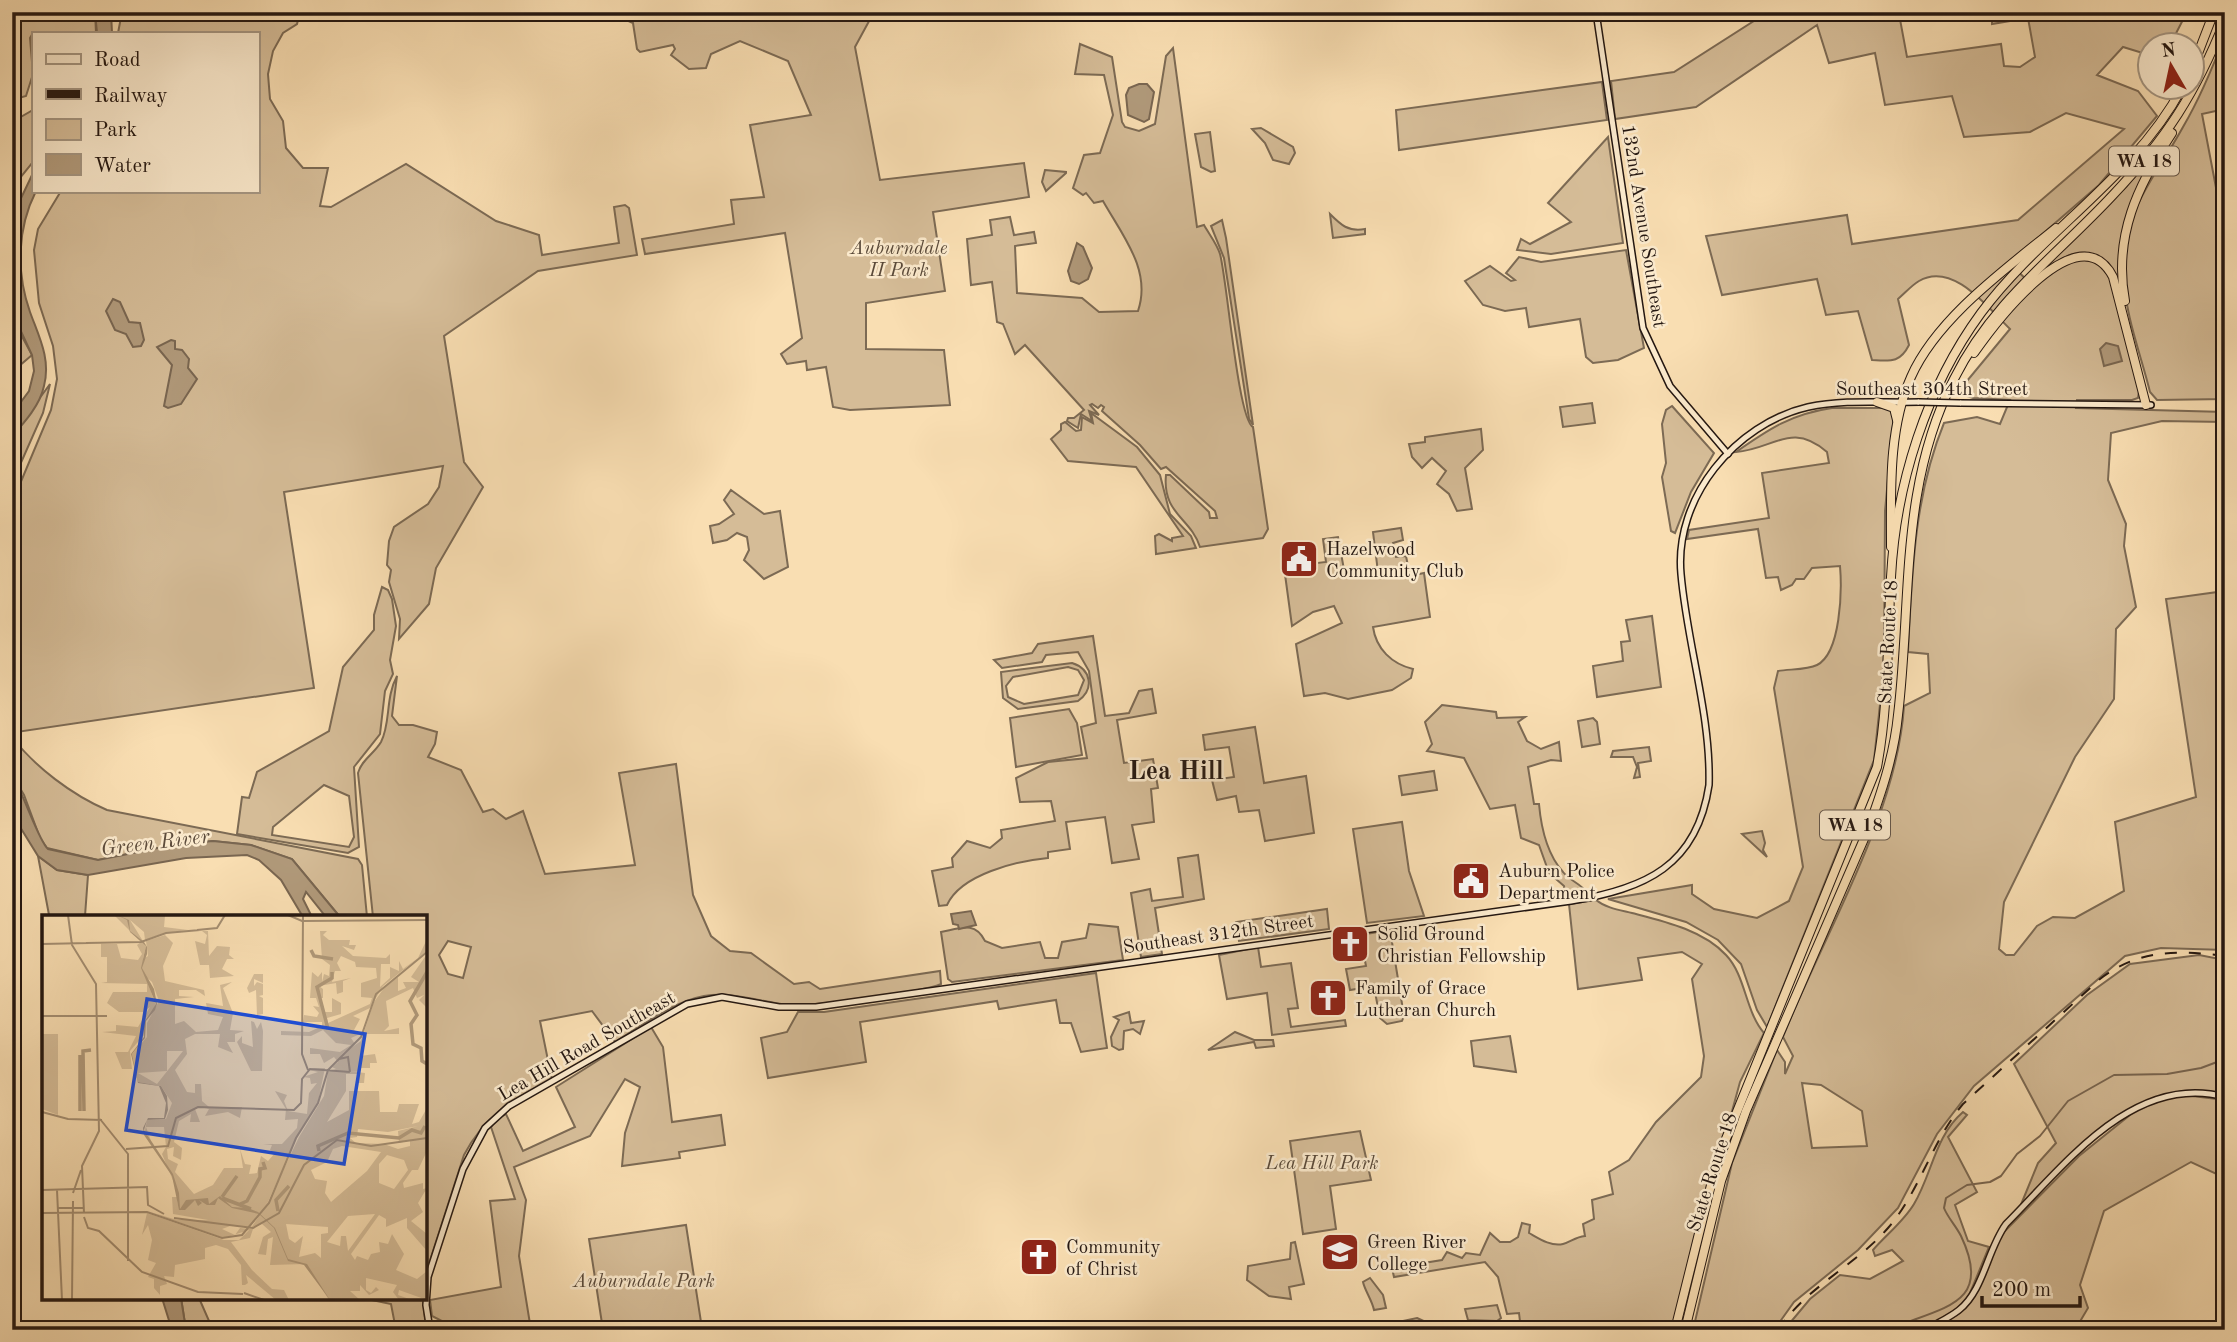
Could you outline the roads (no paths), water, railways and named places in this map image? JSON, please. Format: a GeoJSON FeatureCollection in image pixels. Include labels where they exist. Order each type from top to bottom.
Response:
{"type":"FeatureCollection","features":[{"type":"Feature","properties":{"kind":"highway"},"geometry":{"type":"LineString","coordinates":[[2206,33],[2214,12]]}},
{"type":"Feature","properties":{"kind":"highway","name":"WA 18"},"geometry":{"type":"LineString","coordinates":[[1995,321],[2028,275],[2140,166],[2183,110],[2202,77],[2225,20]]}},
{"type":"Feature","properties":{"kind":"highway","name":"WA 18"},"geometry":{"type":"LineString","coordinates":[[2019,263],[2091,200],[2155,130],[2173,102]]}},
{"type":"Feature","properties":{"kind":"highway"},"geometry":{"type":"LineString","coordinates":[[2148,405],[2124,297],[2123,249],[2134,198],[2183,110]]}},
{"type":"Feature","properties":{"kind":"highway"},"geometry":{"type":"LineString","coordinates":[[1995,321],[2061,261],[2079,255],[2100,260],[2109,269],[2121,300],[2148,405]]}},
{"type":"Feature","properties":{"kind":"highway"},"geometry":{"type":"LineString","coordinates":[[1891,575],[1892,464],[1897,423],[1910,379],[1924,352],[1968,304],[2019,263]]}},
{"type":"Feature","properties":{"kind":"highway","name":"State Route 18"},"geometry":{"type":"LineString","coordinates":[[1675,1330],[1717,1161],[1877,767],[1886,711],[1891,575],[1902,505],[1921,427],[1949,365],[1982,311],[2019,263]]}},
{"type":"Feature","properties":{"kind":"highway","name":"State Route 18"},"geometry":{"type":"LineString","coordinates":[[1685,1330],[1718,1193],[1746,1111],[1867,832],[1883,786],[1898,717],[1912,514],[1918,480],[1940,409],[1995,321]]}},
{"type":"Feature","properties":{"kind":"highway"},"geometry":{"type":"LineString","coordinates":[[1877,402],[1894,408],[1897,423]]}},
{"type":"Feature","properties":{"kind":"main road","name":"132nd Avenue Southeast"},"geometry":{"type":"LineString","coordinates":[[1596,12],[1643,328],[1670,386],[1728,454]]}},
{"type":"Feature","properties":{"kind":"main road","name":"Southeast 304th Street"},"geometry":{"type":"LineString","coordinates":[[1728,454],[1762,427],[1795,411],[1827,404],[1960,402],[2148,405]]}},
{"type":"Feature","properties":{"kind":"main road","name":"Southeast 312th Street"},"geometry":{"type":"LineString","coordinates":[[753,1002],[779,1007],[816,1007],[1571,901],[1616,893],[1636,886],[1677,857],[1698,825],[1709,785],[1681,573],[1683,537],[1696,496],[1716,466],[1728,454]]}},
{"type":"Feature","properties":{"kind":"main road","name":"Lea Hill Road Southeast"},"geometry":{"type":"LineString","coordinates":[[427,1292],[433,1255],[470,1150],[492,1119],[509,1106],[687,1004],[722,997],[753,1002]]}},
{"type":"Feature","properties":{"kind":"main road"},"geometry":{"type":"LineString","coordinates":[[1926,1330],[1963,1306],[1974,1289],[1995,1240],[2006,1224],[2113,1122],[2141,1104],[2170,1094],[2197,1091],[2225,1097]]}},
{"type":"Feature","properties":{"kind":"main road","name":"Lea Hill Road Southeast"},"geometry":{"type":"LineString","coordinates":[[426,1300],[430,1330]]}},
{"type":"Feature","properties":{"kind":"water"},"geometry":{"type":"Polygon","coordinates":[[[95,12],[111,12],[112,32],[97,32],[95,12]]]}},
{"type":"Feature","properties":{"kind":"water"},"geometry":{"type":"Polygon","coordinates":[[[1147,84],[1154,92],[1149,119],[1144,122],[1128,115],[1126,95],[1129,88],[1147,84]]]}},
{"type":"Feature","properties":{"kind":"water"},"geometry":{"type":"Polygon","coordinates":[[[32,175],[32,192],[36,192],[22,235],[22,282],[43,348],[46,376],[36,406],[12,436],[12,414],[29,391],[34,371],[32,355],[12,312],[12,217],[32,175]]]}},
{"type":"Feature","properties":{"kind":"water"},"geometry":{"type":"Polygon","coordinates":[[[1077,243],[1083,247],[1092,268],[1088,279],[1079,284],[1071,281],[1068,271],[1077,243]]]}},
{"type":"Feature","properties":{"kind":"water"},"geometry":{"type":"Polygon","coordinates":[[[113,299],[120,302],[129,322],[140,323],[144,340],[141,346],[133,347],[126,334],[115,330],[106,311],[113,299]]]}},
{"type":"Feature","properties":{"kind":"water"},"geometry":{"type":"Polygon","coordinates":[[[171,340],[175,341],[175,349],[182,350],[189,359],[188,368],[197,379],[181,404],[168,408],[164,406],[172,365],[157,347],[171,340]]]}},
{"type":"Feature","properties":{"kind":"water"},"geometry":{"type":"Polygon","coordinates":[[[2106,343],[2118,346],[2122,361],[2104,366],[2100,349],[2106,343]]]}},
{"type":"Feature","properties":{"kind":"water"},"geometry":{"type":"Polygon","coordinates":[[[12,775],[48,849],[98,860],[173,845],[213,841],[251,845],[292,859],[338,915],[324,915],[306,892],[303,899],[311,915],[302,915],[281,880],[259,860],[247,855],[186,858],[88,875],[57,870],[38,856],[12,814],[12,775]]]}},
{"type":"Feature","properties":{"kind":"water"},"geometry":{"type":"Polygon","coordinates":[[[971,911],[976,925],[959,929],[958,925],[953,924],[951,914],[971,911]]]}},
{"type":"Feature","properties":{"kind":"water"},"geometry":{"type":"Polygon","coordinates":[[[163,1300],[181,1300],[186,1330],[172,1330],[163,1300]]]}},
{"type":"Feature","properties":{"kind":"waterway"},"geometry":{"type":"LineString","coordinates":[[2225,1023],[2218,1039],[2225,1055]]}},
{"type":"Feature","properties":{"kind":"waterway"},"geometry":{"type":"LineString","coordinates":[[1897,1330],[1902,1324],[1950,1305],[1961,1297],[1968,1287],[1971,1274],[1969,1257],[1961,1236],[1944,1208],[1946,1198],[1967,1185],[1990,1182],[2001,1176],[2017,1154],[2040,1136],[2068,1101],[2114,1075],[2167,1074],[2201,1068],[2225,1059]]}},
{"type":"Feature","properties":{"kind":"railway"},"geometry":{"type":"LineString","coordinates":[[1778,1330],[1802,1301],[1861,1254],[1888,1228],[1909,1198],[1952,1118],[1963,1104],[2100,979],[2129,962],[2160,954],[2225,956]]}},
{"type":"Feature","properties":{"kind":"place","name":"Hazelwood Community Club"},"geometry":{"type":"Point","coordinates":[1299,559]}},
{"type":"Feature","properties":{"kind":"place","name":"Auburn Police Department"},"geometry":{"type":"Point","coordinates":[1471,881]}},
{"type":"Feature","properties":{"kind":"place","name":"Solid Ground Christian Fellowship"},"geometry":{"type":"Point","coordinates":[1350,944]}},
{"type":"Feature","properties":{"kind":"place","name":"Family of Grace Lutheran Church"},"geometry":{"type":"Point","coordinates":[1328,998]}},
{"type":"Feature","properties":{"kind":"place","name":"Green River College"},"geometry":{"type":"Point","coordinates":[1340,1252]}},
{"type":"Feature","properties":{"kind":"place","name":"Community of Christ"},"geometry":{"type":"Point","coordinates":[1039,1257]}},
{"type":"Feature","properties":{"kind":"district","name":"Lea Hill"},"geometry":{"type":"Point","coordinates":[1176,770]}},
{"type":"Feature","properties":{"kind":"park label","name":"Auburndale II Park"},"geometry":{"type":"Point","coordinates":[899,258]}},
{"type":"Feature","properties":{"kind":"park label","name":"Lea Hill Park"},"geometry":{"type":"Point","coordinates":[1322,1162]}},
{"type":"Feature","properties":{"kind":"park label","name":"Auburndale Park"},"geometry":{"type":"Point","coordinates":[644,1280]}},
{"type":"Feature","properties":{"kind":"water label","name":"Green River"},"geometry":{"type":"Point","coordinates":[155,842]}}]}
